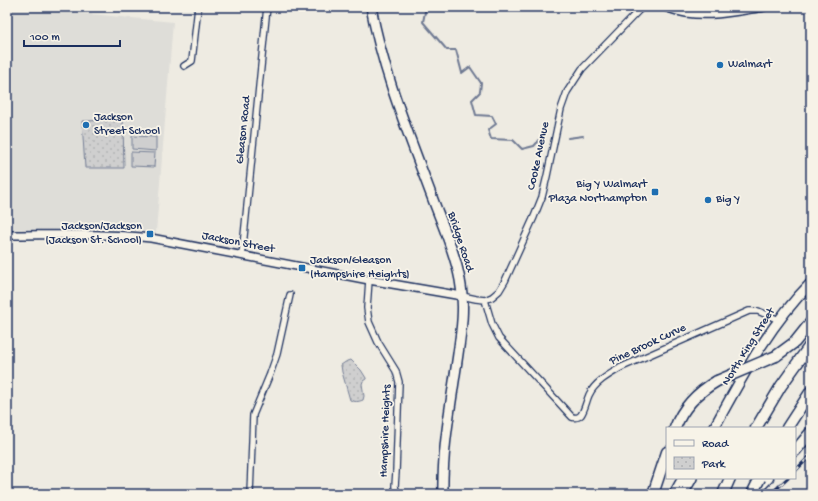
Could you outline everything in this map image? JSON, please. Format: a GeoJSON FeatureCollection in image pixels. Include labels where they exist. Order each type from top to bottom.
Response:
{"type":"FeatureCollection","features":[{"type":"Feature","properties":{"kind":"highway"},"geometry":{"type":"LineString","coordinates":[[675,427],[682,413],[700,392],[717,381],[776,356],[795,342],[811,322]]}},
{"type":"Feature","properties":{"kind":"highway"},"geometry":{"type":"LineString","coordinates":[[757,427],[781,386],[811,344]]}},
{"type":"Feature","properties":{"kind":"highway"},"geometry":{"type":"LineString","coordinates":[[788,427],[811,391]]}},
{"type":"Feature","properties":{"kind":"highway"},"geometry":{"type":"LineString","coordinates":[[796,450],[811,432]]}},
{"type":"Feature","properties":{"kind":"highway"},"geometry":{"type":"LineString","coordinates":[[653,494],[666,455]]}},
{"type":"Feature","properties":{"kind":"highway"},"geometry":{"type":"LineString","coordinates":[[723,494],[730,479]]}},
{"type":"Feature","properties":{"kind":"highway"},"geometry":{"type":"LineString","coordinates":[[752,494],[760,479]]}},
{"type":"Feature","properties":{"kind":"highway"},"geometry":{"type":"LineString","coordinates":[[752,494],[767,479]]}},
{"type":"Feature","properties":{"kind":"main road","name":"Bridge Road"},"geometry":{"type":"LineString","coordinates":[[371,7],[386,70],[451,248],[459,275],[463,307],[462,328],[445,442],[442,494]]}},
{"type":"Feature","properties":{"kind":"main road","name":"North King Street"},"geometry":{"type":"LineString","coordinates":[[715,427],[766,336],[792,303],[811,283]]}},
{"type":"Feature","properties":{"kind":"main road"},"geometry":{"type":"LineString","coordinates":[[674,494],[682,479]]}},
{"type":"Feature","properties":{"kind":"main road"},"geometry":{"type":"LineString","coordinates":[[683,494],[691,479]]}},
{"type":"Feature","properties":{"kind":"street"},"geometry":{"type":"LineString","coordinates":[[184,66],[192,61],[198,7]]}},
{"type":"Feature","properties":{"kind":"street","name":"Gleason Road"},"geometry":{"type":"LineString","coordinates":[[242,256],[267,7]]}},
{"type":"Feature","properties":{"kind":"street","name":"Cooke Avenue"},"geometry":{"type":"LineString","coordinates":[[484,300],[492,297],[499,291],[534,218],[542,196],[561,109],[567,92],[582,69],[642,7]]}},
{"type":"Feature","properties":{"kind":"street"},"geometry":{"type":"LineString","coordinates":[[665,7],[684,13],[702,14],[730,13],[764,7]]}},
{"type":"Feature","properties":{"kind":"street","name":"Jackson Street"},"geometry":{"type":"LineString","coordinates":[[7,235],[75,235],[146,238],[462,296]]}},
{"type":"Feature","properties":{"kind":"street","name":"Hampshire Heights"},"geometry":{"type":"LineString","coordinates":[[369,280],[367,308],[369,322],[378,342],[394,368],[399,382],[395,486],[397,494]]}},
{"type":"Feature","properties":{"kind":"street"},"geometry":{"type":"LineString","coordinates":[[250,494],[253,415],[276,358],[290,294]]}},
{"type":"Feature","properties":{"kind":"street"},"geometry":{"type":"LineString","coordinates":[[462,296],[484,300]]}},
{"type":"Feature","properties":{"kind":"street","name":"Pine Brook Curve"},"geometry":{"type":"LineString","coordinates":[[484,300],[492,324],[499,338],[572,417],[575,418],[579,418],[581,415],[591,390],[605,378],[622,367],[749,311],[758,311],[779,320]]}},
{"type":"Feature","properties":{"kind":"shaded area","name":"Jackson Street School"},"geometry":{"type":"Polygon","coordinates":[[[7,7],[173,22],[156,232],[70,229],[7,230],[7,7]]]}},
{"type":"Feature","properties":{"kind":"green space"},"geometry":{"type":"Polygon","coordinates":[[[123,120],[124,168],[85,168],[82,121],[123,120]]]}},
{"type":"Feature","properties":{"kind":"green space"},"geometry":{"type":"Polygon","coordinates":[[[132,136],[156,137],[156,151],[132,149],[132,136]]]}},
{"type":"Feature","properties":{"kind":"green space"},"geometry":{"type":"Polygon","coordinates":[[[131,152],[155,153],[154,167],[131,166],[131,152]]]}},
{"type":"Feature","properties":{"kind":"green space"},"geometry":{"type":"Polygon","coordinates":[[[351,360],[361,370],[366,378],[362,384],[364,396],[363,400],[360,401],[350,400],[342,372],[341,365],[351,360]]]}},
{"type":"Feature","properties":{"kind":"waterway"},"geometry":{"type":"LineString","coordinates":[[426,7],[423,22],[447,50],[456,50],[462,73],[470,67],[481,83],[480,92],[472,100],[476,115],[492,116],[496,124],[488,130],[491,139],[513,140],[522,149],[534,146],[543,136]]}},
{"type":"Feature","properties":{"kind":"waterway"},"geometry":{"type":"LineString","coordinates":[[568,138],[583,136]]}},
{"type":"Feature","properties":{"kind":"railway"},"geometry":{"type":"LineString","coordinates":[[796,470],[811,455]]}},
{"type":"Feature","properties":{"kind":"railway"},"geometry":{"type":"LineString","coordinates":[[771,494],[787,479]]}},
{"type":"Feature","properties":{"kind":"place","name":"Walmart"},"geometry":{"type":"Point","coordinates":[720,65]}},
{"type":"Feature","properties":{"kind":"place","name":"Jackson Street School"},"geometry":{"type":"Point","coordinates":[86,125]}},
{"type":"Feature","properties":{"kind":"place","name":"Big Y Walmart Plaza Northampton"},"geometry":{"type":"Point","coordinates":[655,192]}},
{"type":"Feature","properties":{"kind":"place","name":"Big Y"},"geometry":{"type":"Point","coordinates":[708,200]}},
{"type":"Feature","properties":{"kind":"place","name":"Jackson/Jackson (Jackson St. School)"},"geometry":{"type":"Point","coordinates":[150,234]}},
{"type":"Feature","properties":{"kind":"place","name":"Jackson/Gleason (Hampshire Heights)"},"geometry":{"type":"Point","coordinates":[302,268]}}]}
